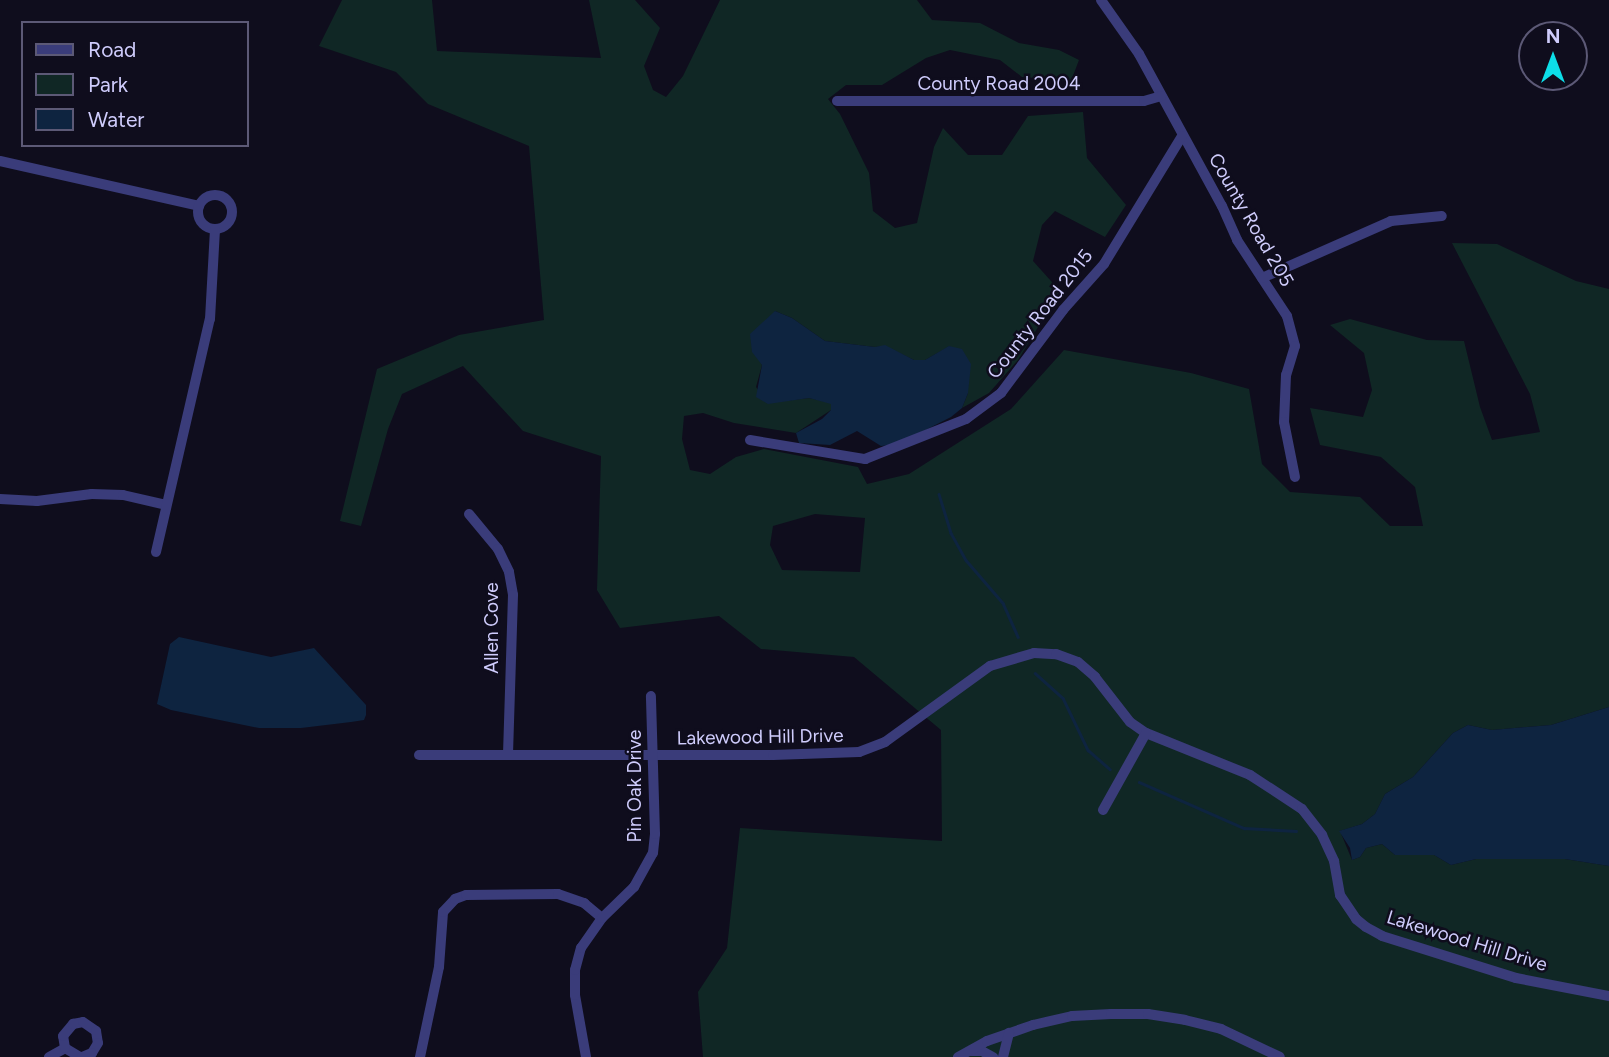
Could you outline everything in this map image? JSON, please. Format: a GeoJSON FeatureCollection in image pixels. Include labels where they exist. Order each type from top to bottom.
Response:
{"type":"FeatureCollection","features":[{"type":"Feature","properties":{"kind":"street","name":"County Road 205"},"geometry":{"type":"LineString","coordinates":[[1101,0],[1139,54],[1237,240],[1287,316],[1295,346],[1284,396],[1284,422],[1295,477]]}},
{"type":"Feature","properties":{"kind":"street","name":"County Road 2004"},"geometry":{"type":"LineString","coordinates":[[837,101],[1144,101],[1161,96]]}},
{"type":"Feature","properties":{"kind":"street","name":"County Road 2015"},"geometry":{"type":"LineString","coordinates":[[750,440],[865,459],[966,419],[1001,393],[1063,310],[1104,264],[1182,136]]}},
{"type":"Feature","properties":{"kind":"street"},"geometry":{"type":"LineString","coordinates":[[0,161],[199,206]]}},
{"type":"Feature","properties":{"kind":"street"},"geometry":{"type":"LineString","coordinates":[[212,195],[228,201],[231,217],[225,226],[215,229],[201,221],[199,206],[212,195]]}},
{"type":"Feature","properties":{"kind":"street"},"geometry":{"type":"LineString","coordinates":[[1262,278],[1391,220],[1442,216]]}},
{"type":"Feature","properties":{"kind":"street"},"geometry":{"type":"LineString","coordinates":[[156,552],[210,319],[215,229]]}},
{"type":"Feature","properties":{"kind":"street"},"geometry":{"type":"LineString","coordinates":[[0,499],[37,500],[92,494],[123,495],[166,505]]}},
{"type":"Feature","properties":{"kind":"street","name":"Allen Cove"},"geometry":{"type":"LineString","coordinates":[[469,514],[498,549],[509,572],[513,595],[508,755]]}},
{"type":"Feature","properties":{"kind":"street","name":"Lakewood Hill Drive"},"geometry":{"type":"LineString","coordinates":[[419,755],[653,756],[859,752],[885,742],[990,666],[1034,653],[1056,654],[1078,662],[1095,677],[1130,722],[1146,733],[1250,775],[1296,804],[1322,835],[1334,862],[1340,895],[1348,909],[1366,927],[1382,936],[1516,978],[1609,996]]}},
{"type":"Feature","properties":{"kind":"street","name":"Pin Oak Drive"},"geometry":{"type":"LineString","coordinates":[[586,1057],[575,995],[575,970],[581,948],[602,918],[634,887],[653,852],[651,696]]}},
{"type":"Feature","properties":{"kind":"street"},"geometry":{"type":"LineString","coordinates":[[1102,810],[1146,733]]}},
{"type":"Feature","properties":{"kind":"street"},"geometry":{"type":"LineString","coordinates":[[420,1057],[439,967],[443,912],[456,899],[466,895],[558,894],[584,903],[602,918]]}},
{"type":"Feature","properties":{"kind":"street"},"geometry":{"type":"LineString","coordinates":[[963,1054],[1009,1033],[1072,1016],[1148,1014],[1222,1029],[1280,1057]]}},
{"type":"Feature","properties":{"kind":"street"},"geometry":{"type":"LineString","coordinates":[[49,1057],[65,1048],[89,1056],[99,1037],[93,1026],[83,1022],[73,1024],[65,1031],[65,1048]]}},
{"type":"Feature","properties":{"kind":"street"},"geometry":{"type":"LineString","coordinates":[[1003,1057],[1009,1033]]}},
{"type":"Feature","properties":{"kind":"street"},"geometry":{"type":"LineString","coordinates":[[963,1054],[982,1051],[993,1057]]}},
{"type":"Feature","properties":{"kind":"green space"},"geometry":{"type":"Polygon","coordinates":[[[342,0],[432,0],[437,51],[601,58],[589,0],[635,0],[660,28],[644,66],[653,90],[666,97],[683,76],[720,0],[917,0],[932,20],[980,23],[1019,43],[1059,50],[1079,60],[1071,81],[1022,77],[1000,60],[950,50],[926,58],[882,85],[846,85],[828,99],[840,114],[869,173],[873,211],[895,228],[917,223],[934,147],[943,128],[968,155],[1002,155],[1028,116],[1083,112],[1087,158],[1126,205],[1105,237],[1055,211],[1042,225],[1033,261],[1060,291],[1018,360],[989,393],[962,408],[968,393],[950,346],[925,360],[914,360],[885,346],[825,341],[792,318],[775,311],[758,357],[762,365],[756,387],[768,403],[809,398],[831,403],[831,410],[796,433],[734,423],[703,413],[684,416],[682,439],[690,470],[710,474],[736,457],[764,449],[858,467],[867,484],[909,474],[1011,409],[1064,350],[1191,373],[1249,389],[1262,464],[1290,492],[1360,497],[1390,526],[1423,526],[1415,487],[1381,457],[1320,445],[1310,408],[1363,417],[1372,390],[1364,353],[1330,325],[1350,319],[1427,340],[1464,341],[1480,407],[1492,440],[1540,432],[1530,394],[1452,243],[1497,244],[1576,281],[1609,289],[1609,707],[1551,725],[1492,730],[1468,725],[1453,733],[1413,777],[1385,794],[1375,814],[1362,824],[1340,831],[1352,860],[1360,857],[1366,848],[1382,844],[1395,855],[1434,855],[1451,865],[1476,859],[1565,859],[1609,866],[1609,1057],[703,1057],[698,992],[727,948],[740,828],[942,841],[941,730],[854,657],[761,649],[719,616],[620,628],[597,590],[601,456],[523,431],[463,366],[402,394],[388,429],[361,526],[340,521],[377,369],[459,335],[544,320],[529,146],[428,104],[396,72],[319,46],[342,0]],[[815,514],[773,526],[770,545],[782,570],[860,572],[865,518],[815,514]]]}},
{"type":"Feature","properties":{"kind":"water"},"geometry":{"type":"Polygon","coordinates":[[[775,311],[792,318],[825,341],[875,347],[885,345],[914,360],[925,360],[949,346],[962,349],[971,364],[968,393],[962,408],[951,417],[898,444],[881,446],[857,431],[830,445],[799,443],[796,433],[822,419],[831,410],[831,404],[809,398],[768,404],[756,397],[762,365],[752,352],[750,334],[775,311]]]}},
{"type":"Feature","properties":{"kind":"water"},"geometry":{"type":"Polygon","coordinates":[[[179,637],[271,657],[314,648],[366,705],[364,720],[301,728],[259,728],[171,710],[157,704],[170,644],[179,637]]]}},
{"type":"Feature","properties":{"kind":"water"},"geometry":{"type":"Polygon","coordinates":[[[1609,707],[1609,866],[1565,859],[1476,859],[1451,865],[1434,855],[1395,855],[1382,844],[1366,848],[1360,857],[1352,860],[1350,848],[1339,831],[1362,824],[1375,814],[1385,794],[1413,777],[1453,733],[1468,725],[1492,730],[1551,725],[1609,707]]]}},
{"type":"Feature","properties":{"kind":"waterway"},"geometry":{"type":"LineString","coordinates":[[939,494],[951,533],[966,560],[1003,603],[1018,637]]}},
{"type":"Feature","properties":{"kind":"waterway"},"geometry":{"type":"LineString","coordinates":[[1035,673],[1063,698],[1088,750],[1110,769]]}},
{"type":"Feature","properties":{"kind":"waterway"},"geometry":{"type":"LineString","coordinates":[[1139,782],[1244,828],[1296,831]]}}]}
